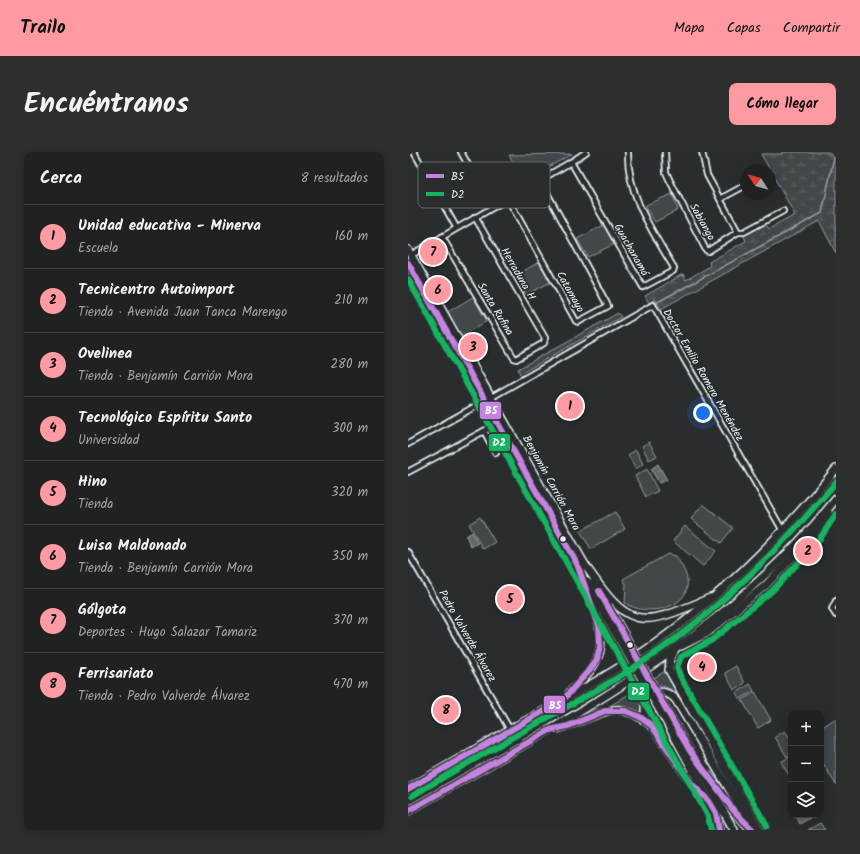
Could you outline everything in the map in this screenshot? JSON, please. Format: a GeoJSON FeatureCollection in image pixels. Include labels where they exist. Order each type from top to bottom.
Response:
{"type":"FeatureCollection","features":[{"type":"Feature","properties":{"kind":"main road","name":"Benjamín Carrión Mora"},"geometry":{"type":"LineString","coordinates":[[410,252],[487,400],[497,424],[580,563]]}},
{"type":"Feature","properties":{"kind":"main road","name":"Benjamín Carrión Mora"},"geometry":{"type":"LineString","coordinates":[[408,263],[673,728]]}},
{"type":"Feature","properties":{"kind":"main road"},"geometry":{"type":"LineString","coordinates":[[408,789],[563,700],[646,649],[749,567],[783,532],[836,469]]}},
{"type":"Feature","properties":{"kind":"main road"},"geometry":{"type":"LineString","coordinates":[[408,811],[550,730],[638,676],[678,648],[761,580],[835,502]]}},
{"type":"Feature","properties":{"kind":"main road"},"geometry":{"type":"LineString","coordinates":[[580,563],[618,607],[629,615],[639,619],[655,619],[674,613],[717,594]]}},
{"type":"Feature","properties":{"kind":"main road"},"geometry":{"type":"LineString","coordinates":[[563,700],[591,668],[597,659],[600,648],[599,626],[580,563]]}},
{"type":"Feature","properties":{"kind":"main road"},"geometry":{"type":"LineString","coordinates":[[678,648],[670,660],[669,670],[760,830]]}},
{"type":"Feature","properties":{"kind":"main road"},"geometry":{"type":"LineString","coordinates":[[709,801],[687,778],[652,726],[644,710],[646,702],[658,692],[667,693],[676,700],[754,830]]}},
{"type":"Feature","properties":{"kind":"main road"},"geometry":{"type":"LineString","coordinates":[[550,730],[568,726],[600,713],[612,710],[632,713],[652,726]]}},
{"type":"Feature","properties":{"kind":"main road"},"geometry":{"type":"LineString","coordinates":[[673,728],[681,749],[716,813],[719,830]]}},
{"type":"Feature","properties":{"kind":"main road"},"geometry":{"type":"LineString","coordinates":[[673,728],[731,808],[754,830]]}},
{"type":"Feature","properties":{"kind":"main road"},"geometry":{"type":"LineString","coordinates":[[681,749],[687,778]]}},
{"type":"Feature","properties":{"kind":"main road"},"geometry":{"type":"LineString","coordinates":[[690,751],[734,830]]}},
{"type":"Feature","properties":{"kind":"street"},"geometry":{"type":"LineString","coordinates":[[414,152],[420,162]]}},
{"type":"Feature","properties":{"kind":"street"},"geometry":{"type":"LineString","coordinates":[[461,152],[466,162]]}},
{"type":"Feature","properties":{"kind":"street"},"geometry":{"type":"LineString","coordinates":[[550,174],[586,152]]}},
{"type":"Feature","properties":{"kind":"street","name":"Guachanamá"},"geometry":{"type":"LineString","coordinates":[[571,162],[644,287],[672,271],[674,268],[636,199],[628,167],[628,152]]}},
{"type":"Feature","properties":{"kind":"street","name":"Sabiango"},"geometry":{"type":"LineString","coordinates":[[665,152],[666,172],[706,250],[708,251],[738,232]]}},
{"type":"Feature","properties":{"kind":"street"},"geometry":{"type":"LineString","coordinates":[[702,152],[705,171],[738,232],[744,232],[783,211]]}},
{"type":"Feature","properties":{"kind":"street"},"geometry":{"type":"LineString","coordinates":[[720,199],[740,188]]}},
{"type":"Feature","properties":{"kind":"street","name":"Catamayo"},"geometry":{"type":"LineString","coordinates":[[513,208],[576,321],[578,322],[608,306],[550,199]]}},
{"type":"Feature","properties":{"kind":"street"},"geometry":{"type":"LineString","coordinates":[[445,208],[456,227]]}},
{"type":"Feature","properties":{"kind":"street"},"geometry":{"type":"LineString","coordinates":[[410,252],[442,237],[456,227],[489,208]]}},
{"type":"Feature","properties":{"kind":"street","name":"Herraduna H"},"geometry":{"type":"LineString","coordinates":[[475,217],[545,338],[545,341]]}},
{"type":"Feature","properties":{"kind":"street","name":"Santa Rufina"},"geometry":{"type":"LineString","coordinates":[[442,237],[514,358],[516,359],[545,341]]}},
{"type":"Feature","properties":{"kind":"street","name":"Doctor Emilio Romero Menéndez"},"geometry":{"type":"LineString","coordinates":[[408,444],[653,305],[783,532]]}},
{"type":"Feature","properties":{"kind":"street"},"geometry":{"type":"LineString","coordinates":[[408,472],[497,424]]}},
{"type":"Feature","properties":{"kind":"street"},"geometry":{"type":"LineString","coordinates":[[484,431],[496,453]]}},
{"type":"Feature","properties":{"kind":"street","name":"Pedro Valverde Álvarez"},"geometry":{"type":"LineString","coordinates":[[408,552],[510,730]]}},
{"type":"Feature","properties":{"kind":"street"},"geometry":{"type":"LineString","coordinates":[[836,601],[832,606],[836,615]]}},
{"type":"Feature","properties":{"kind":"green space"},"geometry":{"type":"Polygon","coordinates":[[[782,152],[836,152],[836,253],[819,221],[661,309],[655,299],[649,303],[645,296],[683,274],[686,280],[710,266],[709,262],[746,241],[743,234],[764,222],[769,229],[795,215],[776,181],[776,164],[767,164],[761,154],[782,154],[782,152]]]}},
{"type":"Feature","properties":{"kind":"green space"},"geometry":{"type":"Polygon","coordinates":[[[572,154],[550,166],[550,162],[513,162],[509,155],[572,154]]]}},
{"type":"Feature","properties":{"kind":"green space"},"geometry":{"type":"Polygon","coordinates":[[[672,194],[678,210],[655,222],[646,209],[646,205],[672,194]]]}},
{"type":"Feature","properties":{"kind":"green space"},"geometry":{"type":"Polygon","coordinates":[[[604,225],[614,244],[588,257],[577,239],[604,225]]]}},
{"type":"Feature","properties":{"kind":"green space"},"geometry":{"type":"Polygon","coordinates":[[[539,262],[551,282],[526,295],[515,276],[539,262]]]}},
{"type":"Feature","properties":{"kind":"green space"},"geometry":{"type":"Polygon","coordinates":[[[473,297],[487,321],[459,337],[446,313],[473,297]]]}},
{"type":"Feature","properties":{"kind":"green space"},"geometry":{"type":"Polygon","coordinates":[[[618,313],[621,317],[520,374],[518,369],[618,313]]]}},
{"type":"Feature","properties":{"kind":"green space"},"geometry":{"type":"Polygon","coordinates":[[[649,442],[657,456],[649,460],[642,446],[649,442]]]}},
{"type":"Feature","properties":{"kind":"green space"},"geometry":{"type":"Polygon","coordinates":[[[636,450],[643,464],[636,469],[628,455],[636,450]]]}},
{"type":"Feature","properties":{"kind":"green space"},"geometry":{"type":"Polygon","coordinates":[[[647,469],[658,491],[646,497],[635,476],[647,469]]]}},
{"type":"Feature","properties":{"kind":"green space"},"geometry":{"type":"Polygon","coordinates":[[[703,504],[733,528],[721,543],[691,519],[703,504]]]}},
{"type":"Feature","properties":{"kind":"green space"},"geometry":{"type":"Polygon","coordinates":[[[615,512],[625,529],[591,549],[580,531],[615,512]]]}},
{"type":"Feature","properties":{"kind":"green space"},"geometry":{"type":"Polygon","coordinates":[[[480,517],[495,542],[483,549],[469,524],[480,517]]]}},
{"type":"Feature","properties":{"kind":"green space"},"geometry":{"type":"Polygon","coordinates":[[[685,526],[716,551],[703,566],[673,541],[685,526]]]}},
{"type":"Feature","properties":{"kind":"green space"},"geometry":{"type":"Polygon","coordinates":[[[668,554],[676,556],[683,567],[687,579],[687,590],[682,598],[675,604],[654,610],[643,610],[625,603],[626,584],[623,579],[668,554]]]}},
{"type":"Feature","properties":{"kind":"green space"},"geometry":{"type":"Polygon","coordinates":[[[736,666],[745,683],[734,690],[725,673],[736,666]]]}},
{"type":"Feature","properties":{"kind":"green space"},"geometry":{"type":"Polygon","coordinates":[[[665,671],[680,699],[672,690],[663,686],[658,686],[648,689],[643,693],[640,702],[641,712],[619,705],[610,706],[665,671]]]}},
{"type":"Feature","properties":{"kind":"green space"},"geometry":{"type":"Polygon","coordinates":[[[750,684],[754,691],[740,699],[736,693],[750,684]]]}},
{"type":"Feature","properties":{"kind":"green space"},"geometry":{"type":"Polygon","coordinates":[[[755,692],[771,720],[758,728],[742,700],[755,692]]]}},
{"type":"Feature","properties":{"kind":"green space"},"geometry":{"type":"Polygon","coordinates":[[[836,718],[836,785],[824,765],[824,726],[836,718]]]}},
{"type":"Feature","properties":{"kind":"green space"},"geometry":{"type":"Polygon","coordinates":[[[785,731],[788,736],[787,757],[775,737],[785,731]]]}},
{"type":"Feature","properties":{"kind":"green space"},"geometry":{"type":"Polygon","coordinates":[[[788,758],[788,774],[781,762],[788,758]]]}},
{"type":"Feature","properties":{"kind":"green space"},"geometry":{"type":"Polygon","coordinates":[[[820,823],[825,830],[808,830],[820,823]]]}},
{"type":"Feature","properties":{"kind":"water"},"geometry":{"type":"Polygon","coordinates":[[[658,464],[667,480],[659,483],[651,469],[658,464]]]}},
{"type":"Feature","properties":{"kind":"water"},"geometry":{"type":"Polygon","coordinates":[[[472,532],[478,543],[471,547],[466,536],[472,532]]]}},
{"type":"Feature","properties":{"kind":"water"},"geometry":{"type":"Polygon","coordinates":[[[797,818],[810,818],[800,824],[797,818]]]}},
{"type":"Feature","properties":{"kind":"waterway"},"geometry":{"type":"LineString","coordinates":[[828,152],[836,154]]}},
{"type":"Feature","properties":{"kind":"waterway"},"geometry":{"type":"LineString","coordinates":[[654,304],[822,213],[835,153]]}},
{"type":"Feature","properties":{"kind":"transit line","name":"B5"},"geometry":{"type":"LineString","coordinates":[[408,263],[577,564],[599,626],[600,647],[597,659],[591,668],[563,700],[408,789]]}},
{"type":"Feature","properties":{"kind":"transit line","name":"D2"},"geometry":{"type":"LineString","coordinates":[[408,279],[708,816],[711,830]]}},
{"type":"Feature","properties":{"kind":"transit line","name":"D2"},"geometry":{"type":"LineString","coordinates":[[412,796],[609,683],[660,650],[731,593],[796,528],[836,482]]}},
{"type":"Feature","properties":{"kind":"transit line","name":"D2"},"geometry":{"type":"LineString","coordinates":[[767,826],[680,676],[677,667],[681,657],[712,640],[772,591],[817,543],[836,514]]}},
{"type":"Feature","properties":{"kind":"transit line","name":"B5"},"geometry":{"type":"LineString","coordinates":[[599,591],[690,751],[734,811],[753,830]]}},
{"type":"Feature","properties":{"kind":"transit line","name":"B5"},"geometry":{"type":"LineString","coordinates":[[408,811],[550,730],[568,726],[605,711],[626,711],[640,717],[652,726],[691,783],[709,801],[716,813],[719,830]]}},
{"type":"Feature","properties":{"kind":"place","name":"Gólgota"},"geometry":{"type":"Point","coordinates":[433,252]}},
{"type":"Feature","properties":{"kind":"place","name":"Luisa Maldonado"},"geometry":{"type":"Point","coordinates":[438,290]}},
{"type":"Feature","properties":{"kind":"place","name":"Ovelinea"},"geometry":{"type":"Point","coordinates":[473,347]}},
{"type":"Feature","properties":{"kind":"place","name":"Unidad educativa - Minerva"},"geometry":{"type":"Point","coordinates":[570,406]}},
{"type":"Feature","properties":{"kind":"place","name":"Tecnicentro Autoimport"},"geometry":{"type":"Point","coordinates":[808,551]}},
{"type":"Feature","properties":{"kind":"place","name":"Hino"},"geometry":{"type":"Point","coordinates":[510,599]}},
{"type":"Feature","properties":{"kind":"place","name":"Tecnológico Espíritu Santo"},"geometry":{"type":"Point","coordinates":[702,667]}},
{"type":"Feature","properties":{"kind":"place","name":"Ferrisariato"},"geometry":{"type":"Point","coordinates":[446,710]}}]}
